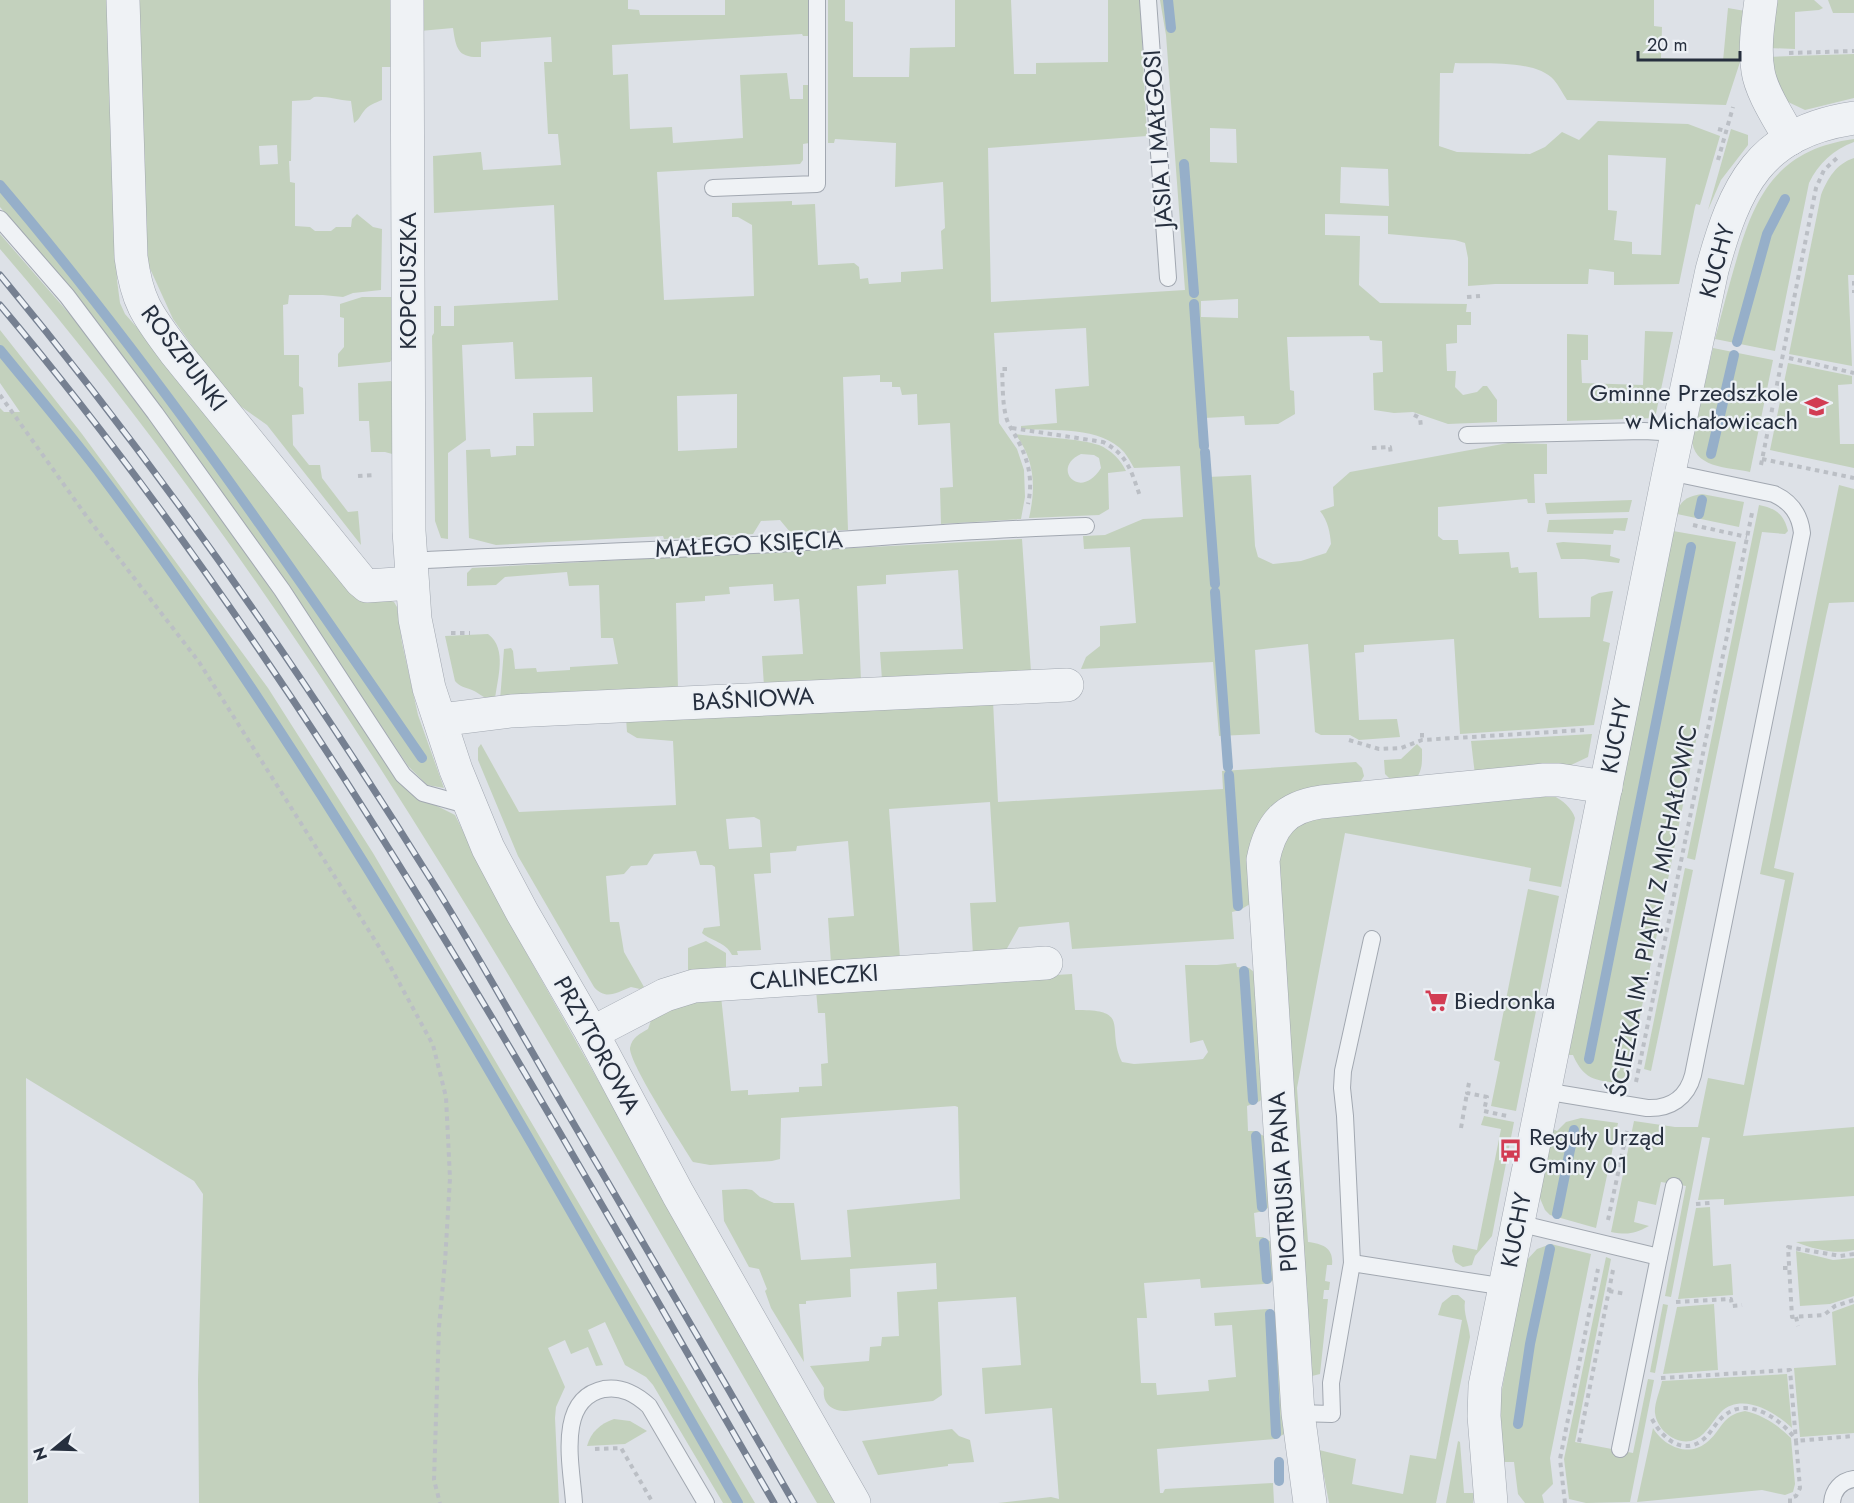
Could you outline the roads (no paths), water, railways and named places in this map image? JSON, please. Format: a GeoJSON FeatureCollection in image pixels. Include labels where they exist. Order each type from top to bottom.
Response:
{"type":"FeatureCollection","features":[{"type":"Feature","properties":{"kind":"street","name":"ROSZPUNKI"},"geometry":{"type":"LineString","coordinates":[[123,0],[131,257],[134,281],[140,300],[150,319],[175,352],[361,581],[368,586],[411,572]]}},
{"type":"Feature","properties":{"kind":"street","name":"KOPCIUSZKA"},"geometry":{"type":"LineString","coordinates":[[407,0],[408,474],[411,572]]}},
{"type":"Feature","properties":{"kind":"street"},"geometry":{"type":"LineString","coordinates":[[1761,0],[1756,49],[1758,70],[1761,83],[1790,139]]}},
{"type":"Feature","properties":{"kind":"street","name":"KUCHY"},"geometry":{"type":"LineString","coordinates":[[1491,1503],[1484,1400],[1659,519],[1712,270],[1729,216],[1749,175],[1767,156],[1790,139],[1831,123],[1854,118]]}},
{"type":"Feature","properties":{"kind":"street","name":"PRZYTOROWA"},"geometry":{"type":"LineString","coordinates":[[411,572],[421,656],[440,720],[470,806],[488,848],[678,1194],[854,1503]]}},
{"type":"Feature","properties":{"kind":"street","name":"BAŚNIOWA"},"geometry":{"type":"LineString","coordinates":[[440,720],[511,711],[1067,685]]}},
{"type":"Feature","properties":{"kind":"street","name":"PIOTRUSIA PANA"},"geometry":{"type":"LineString","coordinates":[[1310,1503],[1298,1413],[1263,860],[1266,844],[1277,824],[1286,815],[1309,804],[1544,780],[1606,787]]}},
{"type":"Feature","properties":{"kind":"street","name":"CALINECZKI"},"geometry":{"type":"LineString","coordinates":[[592,1034],[665,995],[694,986],[1046,963]]}},
{"type":"Feature","properties":{"kind":"lane"},"geometry":{"type":"LineString","coordinates":[[713,188],[817,184],[817,0]]}},
{"type":"Feature","properties":{"kind":"lane","name":"JASIA I MAŁGOSI"},"geometry":{"type":"LineString","coordinates":[[1148,0],[1168,278]]}},
{"type":"Feature","properties":{"kind":"lane"},"geometry":{"type":"LineString","coordinates":[[0,219],[67,296],[154,413],[282,590],[403,775],[423,794],[470,806]]}},
{"type":"Feature","properties":{"kind":"lane"},"geometry":{"type":"LineString","coordinates":[[1467,435],[1644,431],[1678,433]]}},
{"type":"Feature","properties":{"kind":"lane"},"geometry":{"type":"LineString","coordinates":[[1544,1091],[1653,1108],[1669,1105],[1681,1097],[1691,1084],[1802,533],[1797,513],[1790,503],[1774,494],[1669,472]]}},
{"type":"Feature","properties":{"kind":"lane","name":"MAŁEGO KSIĘCIA"},"geometry":{"type":"LineString","coordinates":[[411,572],[489,556],[773,544],[907,534],[1086,526]]}},
{"type":"Feature","properties":{"kind":"lane"},"geometry":{"type":"LineString","coordinates":[[1298,1413],[1332,1414],[1331,1383],[1352,1263],[1343,1071],[1372,939]]}},
{"type":"Feature","properties":{"kind":"lane"},"geometry":{"type":"LineString","coordinates":[[1620,1449],[1674,1186]]}},
{"type":"Feature","properties":{"kind":"lane"},"geometry":{"type":"LineString","coordinates":[[1518,1224],[1659,1257]]}},
{"type":"Feature","properties":{"kind":"lane"},"geometry":{"type":"LineString","coordinates":[[1352,1263],[1506,1287]]}},
{"type":"Feature","properties":{"kind":"lane"},"geometry":{"type":"LineString","coordinates":[[574,1503],[569,1428],[574,1413],[582,1402],[589,1395],[604,1389],[626,1390],[638,1396],[649,1406],[706,1503]]}},
{"type":"Feature","properties":{"kind":"lane"},"geometry":{"type":"LineString","coordinates":[[1832,1503],[1832,1498],[1839,1486],[1854,1479]]}},
{"type":"Feature","properties":{"kind":"waterway"},"geometry":{"type":"LineString","coordinates":[[1168,0],[1171,28]]}},
{"type":"Feature","properties":{"kind":"waterway"},"geometry":{"type":"LineString","coordinates":[[1184,164],[1194,293]]}},
{"type":"Feature","properties":{"kind":"waterway"},"geometry":{"type":"LineString","coordinates":[[0,185],[112,323],[166,394],[270,538],[422,758]]}},
{"type":"Feature","properties":{"kind":"waterway"},"geometry":{"type":"LineString","coordinates":[[1737,342],[1767,234],[1785,199]]}},
{"type":"Feature","properties":{"kind":"waterway"},"geometry":{"type":"LineString","coordinates":[[1194,304],[1204,446]]}},
{"type":"Feature","properties":{"kind":"waterway"},"geometry":{"type":"LineString","coordinates":[[0,350],[104,479],[192,601],[277,726],[358,853],[513,1111],[738,1503]]}},
{"type":"Feature","properties":{"kind":"waterway"},"geometry":{"type":"LineString","coordinates":[[1711,454],[1734,355]]}},
{"type":"Feature","properties":{"kind":"waterway"},"geometry":{"type":"LineString","coordinates":[[1205,452],[1215,584]]}},
{"type":"Feature","properties":{"kind":"waterway"},"geometry":{"type":"LineString","coordinates":[[1699,514],[1702,500]]}},
{"type":"Feature","properties":{"kind":"waterway"},"geometry":{"type":"LineString","coordinates":[[1589,1059],[1691,547]]}},
{"type":"Feature","properties":{"kind":"waterway"},"geometry":{"type":"LineString","coordinates":[[1215,592],[1228,767]]}},
{"type":"Feature","properties":{"kind":"waterway"},"geometry":{"type":"LineString","coordinates":[[1229,775],[1238,906]]}},
{"type":"Feature","properties":{"kind":"waterway"},"geometry":{"type":"LineString","coordinates":[[1244,971],[1253,1100]]}},
{"type":"Feature","properties":{"kind":"waterway"},"geometry":{"type":"LineString","coordinates":[[1557,1214],[1574,1130]]}},
{"type":"Feature","properties":{"kind":"waterway"},"geometry":{"type":"LineString","coordinates":[[1256,1136],[1262,1207]]}},
{"type":"Feature","properties":{"kind":"waterway"},"geometry":{"type":"LineString","coordinates":[[1264,1243],[1267,1279]]}},
{"type":"Feature","properties":{"kind":"waterway"},"geometry":{"type":"LineString","coordinates":[[1518,1424],[1530,1344],[1550,1249]]}},
{"type":"Feature","properties":{"kind":"waterway"},"geometry":{"type":"LineString","coordinates":[[1270,1314],[1276,1434]]}},
{"type":"Feature","properties":{"kind":"waterway"},"geometry":{"type":"LineString","coordinates":[[1279,1462],[1279,1481]]}},
{"type":"Feature","properties":{"kind":"railway"},"geometry":{"type":"LineString","coordinates":[[0,275],[117,422],[173,497],[282,650],[334,728],[435,886],[794,1503]]}},
{"type":"Feature","properties":{"kind":"railway"},"geometry":{"type":"LineString","coordinates":[[0,305],[112,444],[217,588],[317,736],[505,1040],[774,1503]]}},
{"type":"Feature","properties":{"kind":"place","name":"Gminne Przedszkole w Michałowicach"},"geometry":{"type":"Point","coordinates":[1816,407]}},
{"type":"Feature","properties":{"kind":"place","name":"Biedronka"},"geometry":{"type":"Point","coordinates":[1436,1001]}},
{"type":"Feature","properties":{"kind":"place","name":"Reguły Urząd Gminy 01"},"geometry":{"type":"Point","coordinates":[1511,1151]}}]}
